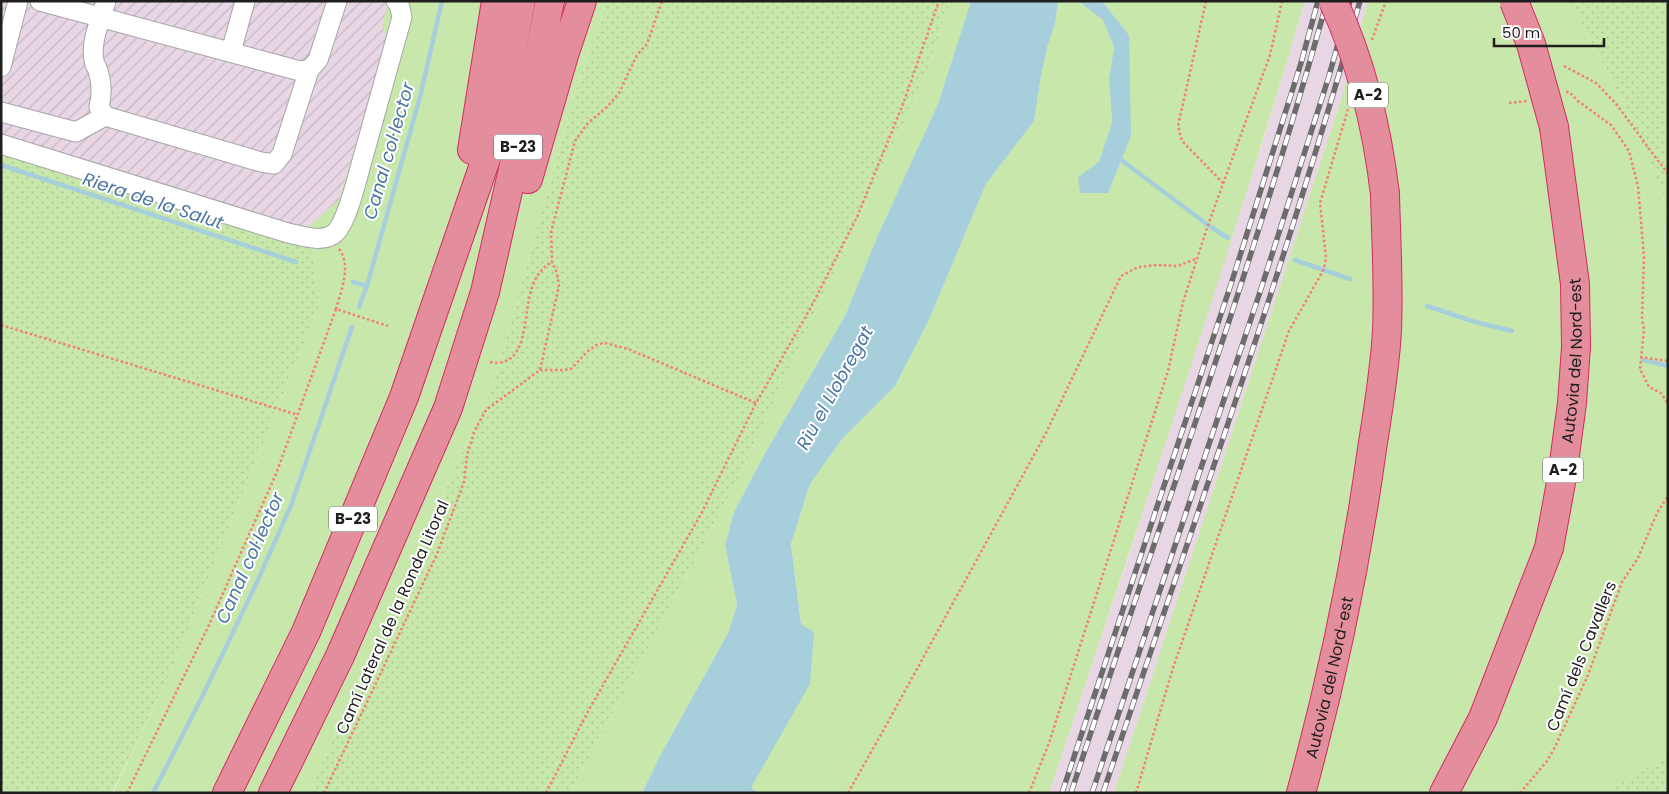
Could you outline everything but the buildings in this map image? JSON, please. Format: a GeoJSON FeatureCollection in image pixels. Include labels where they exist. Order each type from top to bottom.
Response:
{"type":"FeatureCollection","features":[{"type":"Feature","properties":{"kind":"highway"},"geometry":{"type":"LineString","coordinates":[[458,236],[496,1]]}},
{"type":"Feature","properties":{"kind":"highway","name":"B-23"},"geometry":{"type":"LineString","coordinates":[[227,793],[306,632],[404,397],[458,236],[488,154],[504,90],[520,1]]}},
{"type":"Feature","properties":{"kind":"highway","name":"B-23"},"geometry":{"type":"LineString","coordinates":[[273,793],[340,656],[448,408],[485,292],[550,1]]}},
{"type":"Feature","properties":{"kind":"highway"},"geometry":{"type":"LineString","coordinates":[[485,292],[517,217],[564,55],[582,1]]}},
{"type":"Feature","properties":{"kind":"highway","name":"Autovia del Nord-est"},"geometry":{"type":"LineString","coordinates":[[1301,793],[1323,715],[1360,534],[1387,331],[1388,279],[1385,194],[1380,150],[1370,103],[1356,58],[1333,1]]}},
{"type":"Feature","properties":{"kind":"highway","name":"Autovia del Nord-est"},"geometry":{"type":"LineString","coordinates":[[1444,793],[1483,718],[1549,548],[1562,477],[1572,403],[1576,348],[1575,284],[1554,127],[1531,44],[1514,1]]}},
{"type":"Feature","properties":{"kind":"lane"},"geometry":{"type":"LineString","coordinates":[[1,67],[18,1]]}},
{"type":"Feature","properties":{"kind":"lane"},"geometry":{"type":"LineString","coordinates":[[40,1],[104,9],[231,52],[300,71],[310,70]]}},
{"type":"Feature","properties":{"kind":"lane"},"geometry":{"type":"LineString","coordinates":[[231,52],[245,1]]}},
{"type":"Feature","properties":{"kind":"lane"},"geometry":{"type":"LineString","coordinates":[[104,9],[94,45],[94,60],[99,72],[101,85],[99,107],[105,116],[261,162],[274,164],[282,154],[310,70],[318,60],[336,1]]}},
{"type":"Feature","properties":{"kind":"lane"},"geometry":{"type":"LineString","coordinates":[[1,144],[288,233],[315,238],[327,238],[335,232],[342,222],[353,191],[402,17],[400,4],[396,1]]}},
{"type":"Feature","properties":{"kind":"lane"},"geometry":{"type":"LineString","coordinates":[[1,112],[76,132],[105,116]]}},
{"type":"Feature","properties":{"kind":"path"},"geometry":{"type":"LineString","coordinates":[[662,1],[647,44],[637,55],[619,93],[608,106],[588,123],[575,141],[551,232],[552,262],[557,273],[559,286],[540,370],[571,368],[588,350],[598,344],[605,343],[628,349],[756,404]]}},
{"type":"Feature","properties":{"kind":"path"},"geometry":{"type":"LineString","coordinates":[[546,793],[586,715],[701,514],[756,404],[810,309],[857,217],[903,104],[939,1]]}},
{"type":"Feature","properties":{"kind":"path"},"geometry":{"type":"LineString","coordinates":[[1206,1],[1178,126],[1182,141],[1223,183]]}},
{"type":"Feature","properties":{"kind":"path"},"geometry":{"type":"LineString","coordinates":[[1029,793],[1049,743],[1168,371],[1183,302],[1223,183],[1270,55],[1282,1]]}},
{"type":"Feature","properties":{"kind":"path"},"geometry":{"type":"LineString","coordinates":[[1370,46],[1386,1]]}},
{"type":"Feature","properties":{"kind":"path"},"geometry":{"type":"LineString","coordinates":[[1564,66],[1596,83],[1617,105],[1668,174]]}},
{"type":"Feature","properties":{"kind":"path"},"geometry":{"type":"LineString","coordinates":[[1561,94],[1569,92],[1578,101],[1600,116],[1616,131],[1629,151],[1638,186],[1644,257],[1642,318],[1644,330],[1640,370],[1649,387],[1661,393],[1668,404]]}},
{"type":"Feature","properties":{"kind":"path"},"geometry":{"type":"LineString","coordinates":[[1509,103],[1528,101]]}},
{"type":"Feature","properties":{"kind":"path"},"geometry":{"type":"LineString","coordinates":[[1136,793],[1173,668],[1289,331],[1324,269],[1326,258],[1320,203],[1341,126],[1348,108]]}},
{"type":"Feature","properties":{"kind":"path"},"geometry":{"type":"LineString","coordinates":[[127,793],[212,618],[276,474],[338,309],[346,267],[345,257],[327,238]]}},
{"type":"Feature","properties":{"kind":"path"},"geometry":{"type":"LineString","coordinates":[[848,793],[1046,433],[1121,276],[1138,267],[1157,265],[1178,266],[1198,258]]}},
{"type":"Feature","properties":{"kind":"path"},"geometry":{"type":"LineString","coordinates":[[490,362],[506,362],[515,356],[521,343],[532,286],[542,268],[552,262]]}},
{"type":"Feature","properties":{"kind":"path"},"geometry":{"type":"LineString","coordinates":[[338,309],[388,326]]}},
{"type":"Feature","properties":{"kind":"path"},"geometry":{"type":"LineString","coordinates":[[1,325],[298,415]]}},
{"type":"Feature","properties":{"kind":"path"},"geometry":{"type":"LineString","coordinates":[[1640,356],[1668,361]]}},
{"type":"Feature","properties":{"kind":"path","name":"Camí Lateral de la Ronda Litoral"},"geometry":{"type":"LineString","coordinates":[[324,793],[437,554],[464,482],[467,456],[475,430],[486,410],[540,370]]}},
{"type":"Feature","properties":{"kind":"path","name":"Camí dels Cavallers"},"geometry":{"type":"LineString","coordinates":[[1520,793],[1547,761],[1555,747],[1588,675],[1622,582],[1638,558],[1657,513],[1668,496]]}},
{"type":"Feature","properties":{"kind":"shaded area"},"geometry":{"type":"Polygon","coordinates":[[[1,1],[389,1],[388,39],[339,200],[309,226],[271,222],[1,135],[1,1]]]}},
{"type":"Feature","properties":{"kind":"shaded area"},"geometry":{"type":"Polygon","coordinates":[[[1305,1],[1368,1],[1340,103],[1114,793],[1049,793],[1129,556],[1265,135],[1305,1]]]}},
{"type":"Feature","properties":{"kind":"green space"},"geometry":{"type":"Polygon","coordinates":[[[389,1],[607,1],[574,97],[493,385],[309,793],[113,793],[165,685],[319,306],[309,226],[339,200],[388,39],[382,26],[389,1]]]}},
{"type":"Feature","properties":{"kind":"green space"},"geometry":{"type":"Polygon","coordinates":[[[607,1],[950,1],[925,76],[737,481],[570,793],[309,793],[493,385],[574,97],[607,1]]]}},
{"type":"Feature","properties":{"kind":"green space"},"geometry":{"type":"Polygon","coordinates":[[[950,1],[971,1],[938,104],[878,235],[845,316],[764,455],[734,512],[725,545],[737,605],[728,633],[660,756],[642,793],[570,793],[737,481],[925,76],[950,1]]]}},
{"type":"Feature","properties":{"kind":"green space"},"geometry":{"type":"Polygon","coordinates":[[[1058,1],[1078,1],[1103,20],[1114,47],[1109,79],[1112,122],[1099,162],[1108,193],[1129,71],[1129,35],[1102,1],[1305,1],[1275,101],[1148,497],[1049,793],[748,793],[764,764],[801,624],[791,544],[810,484],[843,438],[895,386],[928,322],[986,184],[1034,121],[1041,76],[1055,24],[1058,1]]]}},
{"type":"Feature","properties":{"kind":"green space"},"geometry":{"type":"Polygon","coordinates":[[[1368,1],[1570,1],[1621,97],[1663,193],[1668,335],[1668,755],[1604,793],[1114,793],[1340,103],[1368,1]]]}},
{"type":"Feature","properties":{"kind":"green space"},"geometry":{"type":"Polygon","coordinates":[[[1570,1],[1668,1],[1668,335],[1663,193],[1621,97],[1570,1]]]}},
{"type":"Feature","properties":{"kind":"green space"},"geometry":{"type":"Polygon","coordinates":[[[1,135],[271,222],[309,226],[319,306],[165,685],[112,793],[1,793],[1,135]]]}},
{"type":"Feature","properties":{"kind":"green space"},"geometry":{"type":"Polygon","coordinates":[[[1668,755],[1668,793],[1604,793],[1668,755]]]}},
{"type":"Feature","properties":{"kind":"water","name":"Riu el Llobregat"},"geometry":{"type":"Polygon","coordinates":[[[971,1],[1058,1],[1055,24],[1041,76],[1034,121],[986,184],[928,322],[895,386],[843,438],[810,484],[791,544],[801,624],[814,632],[810,684],[748,793],[642,793],[660,756],[728,633],[737,605],[725,545],[734,512],[764,455],[845,316],[878,235],[938,104],[971,1]]]}},
{"type":"Feature","properties":{"kind":"water"},"geometry":{"type":"Polygon","coordinates":[[[1078,1],[1102,1],[1129,35],[1131,136],[1108,193],[1080,193],[1078,177],[1099,162],[1112,122],[1109,79],[1114,47],[1103,20],[1078,1]]]}},
{"type":"Feature","properties":{"kind":"waterway","name":"Canal col·lector"},"geometry":{"type":"LineString","coordinates":[[359,307],[367,286],[420,97],[442,1]]}},
{"type":"Feature","properties":{"kind":"waterway"},"geometry":{"type":"LineString","coordinates":[[1121,160],[1228,238]]}},
{"type":"Feature","properties":{"kind":"waterway","name":"Riera de la Salut"},"geometry":{"type":"LineString","coordinates":[[1,165],[296,262]]}},
{"type":"Feature","properties":{"kind":"waterway"},"geometry":{"type":"LineString","coordinates":[[1295,260],[1350,279]]}},
{"type":"Feature","properties":{"kind":"waterway","name":"Riera de la Salut"},"geometry":{"type":"LineString","coordinates":[[353,282],[367,286]]}},
{"type":"Feature","properties":{"kind":"waterway"},"geometry":{"type":"LineString","coordinates":[[1427,306],[1475,322],[1512,331]]}},
{"type":"Feature","properties":{"kind":"waterway","name":"Canal col·lector"},"geometry":{"type":"LineString","coordinates":[[153,793],[204,693],[292,503],[352,327]]}},
{"type":"Feature","properties":{"kind":"waterway"},"geometry":{"type":"LineString","coordinates":[[1643,360],[1668,366]]}},
{"type":"Feature","properties":{"kind":"waterway"},"geometry":{"type":"LineString","coordinates":[[746,785],[754,793]]}},
{"type":"Feature","properties":{"kind":"railway"},"geometry":{"type":"LineString","coordinates":[[1062,793],[1232,281],[1301,63],[1318,1]]}},
{"type":"Feature","properties":{"kind":"railway"},"geometry":{"type":"LineString","coordinates":[[1071,793],[1204,398],[1268,200],[1327,1]]}},
{"type":"Feature","properties":{"kind":"railway"},"geometry":{"type":"LineString","coordinates":[[1092,793],[1260,292],[1329,76],[1350,1]]}},
{"type":"Feature","properties":{"kind":"railway"},"geometry":{"type":"LineString","coordinates":[[1103,793],[1269,300],[1360,1]]}}]}
